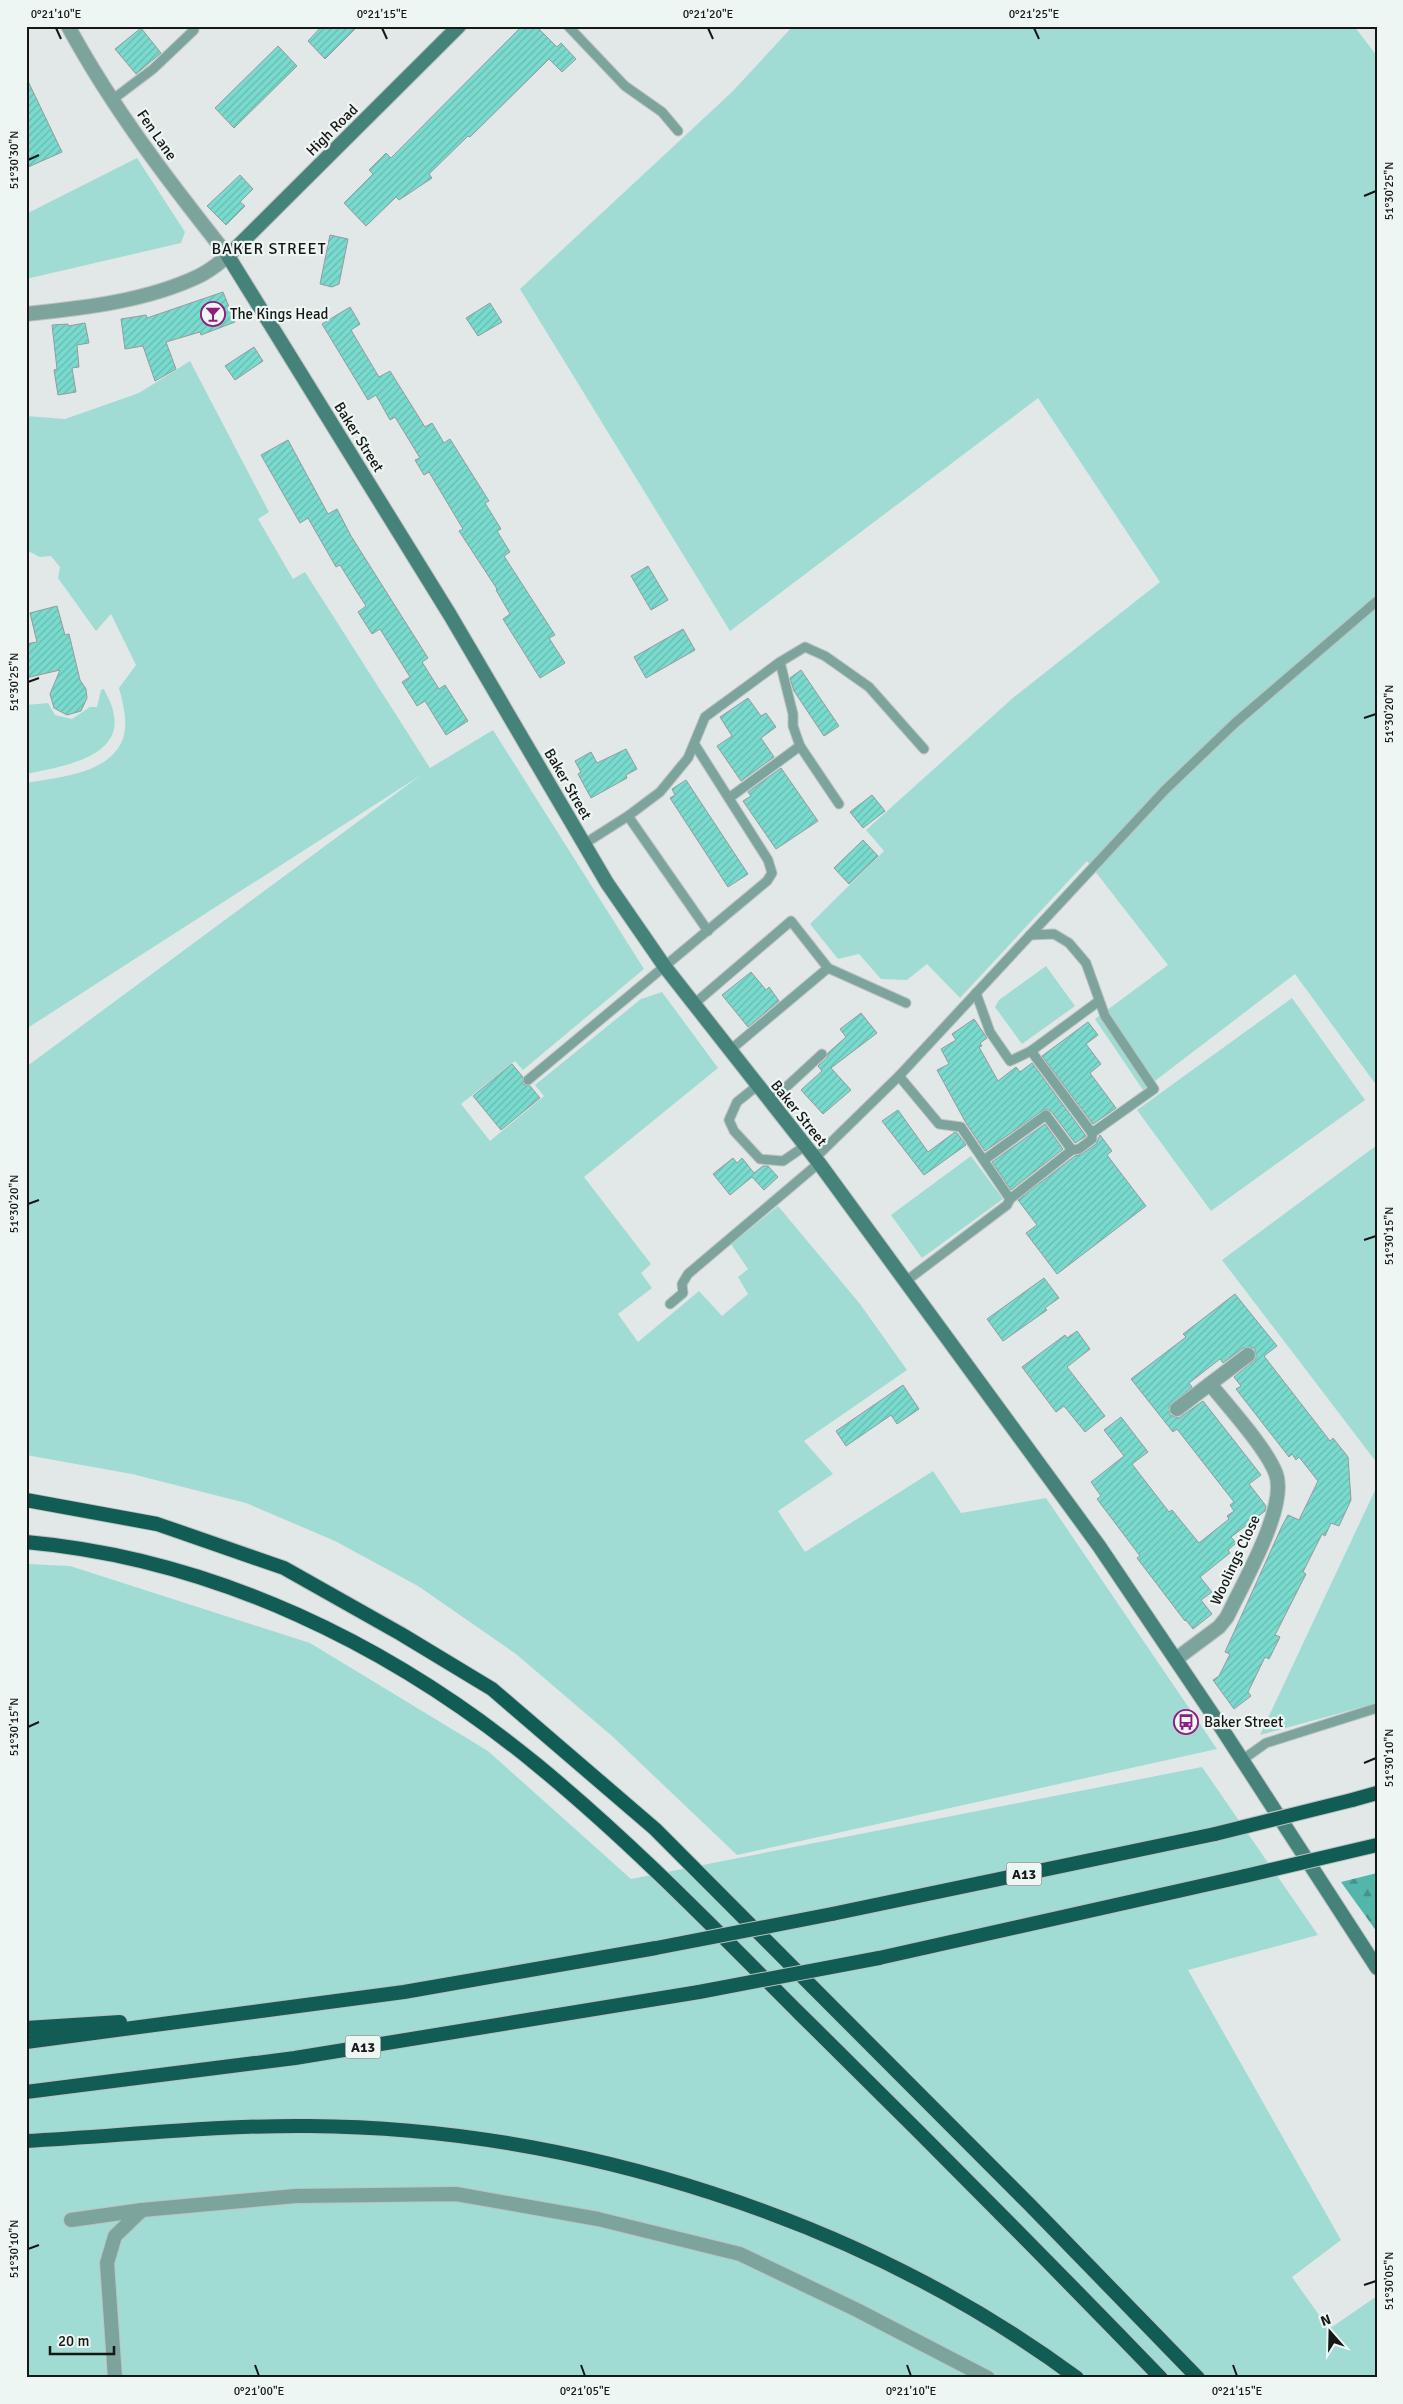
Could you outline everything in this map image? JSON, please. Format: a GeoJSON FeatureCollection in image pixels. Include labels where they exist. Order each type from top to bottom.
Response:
{"type":"FeatureCollection","features":[{"type":"Feature","properties":{"kind":"highway"},"geometry":{"type":"LineString","coordinates":[[26,1500],[158,1524],[284,1568],[401,1634],[492,1689],[655,1829],[1023,2198],[1198,2378]]}},
{"type":"Feature","properties":{"kind":"highway"},"geometry":{"type":"LineString","coordinates":[[26,1542],[64,1545],[145,1562],[229,1586],[331,1630],[391,1662],[440,1692],[486,1725],[583,1804],[672,1886],[1161,2378]]}},
{"type":"Feature","properties":{"kind":"highway","name":"A13"},"geometry":{"type":"LineString","coordinates":[[26,2042],[404,1992],[656,1948],[832,1914],[1215,1834],[1377,1793]]}},
{"type":"Feature","properties":{"kind":"highway","name":"A13"},"geometry":{"type":"LineString","coordinates":[[26,2092],[295,2058],[699,1992],[879,1958],[1377,1845]]}},
{"type":"Feature","properties":{"kind":"highway"},"geometry":{"type":"LineString","coordinates":[[26,2028],[241,2015]]}},
{"type":"Feature","properties":{"kind":"highway"},"geometry":{"type":"LineString","coordinates":[[26,2142],[179,2129],[310,2126],[432,2134],[547,2151],[666,2179],[729,2198],[841,2242],[950,2296],[1002,2327],[1077,2378]]}},
{"type":"Feature","properties":{"kind":"main road","name":"High Road"},"geometry":{"type":"LineString","coordinates":[[228,256],[459,26]]}},
{"type":"Feature","properties":{"kind":"main road","name":"Baker Street"},"geometry":{"type":"LineString","coordinates":[[228,256],[450,615],[584,844],[665,967],[817,1161],[1099,1546],[1176,1659],[1377,1968]]}},
{"type":"Feature","properties":{"kind":"street","name":"Fen Lane"},"geometry":{"type":"LineString","coordinates":[[68,26],[112,100],[176,192],[228,256]]}},
{"type":"Feature","properties":{"kind":"street"},"geometry":{"type":"LineString","coordinates":[[26,314],[146,295],[176,286],[201,275],[228,256]]}},
{"type":"Feature","properties":{"kind":"street"},"geometry":{"type":"LineString","coordinates":[[1178,1409],[1248,1355]]}},
{"type":"Feature","properties":{"kind":"street","name":"Woolings Close"},"geometry":{"type":"LineString","coordinates":[[1176,1659],[1219,1627],[1227,1617],[1274,1516],[1278,1492],[1277,1475],[1267,1457],[1210,1384]]}},
{"type":"Feature","properties":{"kind":"street"},"geometry":{"type":"LineString","coordinates":[[71,2220],[142,2210],[296,2196],[456,2194],[598,2219],[740,2254],[857,2310],[988,2378]]}},
{"type":"Feature","properties":{"kind":"street"},"geometry":{"type":"LineString","coordinates":[[115,2378],[107,2264],[115,2236],[142,2210]]}},
{"type":"Feature","properties":{"kind":"lane"},"geometry":{"type":"LineString","coordinates":[[568,26],[625,86],[662,112],[678,131]]}},
{"type":"Feature","properties":{"kind":"lane"},"geometry":{"type":"LineString","coordinates":[[112,100],[153,69],[194,30]]}},
{"type":"Feature","properties":{"kind":"lane"},"geometry":{"type":"LineString","coordinates":[[670,1304],[683,1293],[682,1284],[688,1274],[817,1161],[899,1076],[1165,790],[1235,723],[1377,601]]}},
{"type":"Feature","properties":{"kind":"lane"},"geometry":{"type":"LineString","coordinates":[[584,844],[628,816],[660,792],[688,758],[695,745],[697,732],[705,717],[780,662],[805,647],[825,656],[869,687],[924,749]]}},
{"type":"Feature","properties":{"kind":"lane"},"geometry":{"type":"LineString","coordinates":[[780,662],[793,714],[793,726],[800,746],[839,804]]}},
{"type":"Feature","properties":{"kind":"lane"},"geometry":{"type":"LineString","coordinates":[[528,1080],[767,881],[772,873],[768,860],[695,745]]}},
{"type":"Feature","properties":{"kind":"lane"},"geometry":{"type":"LineString","coordinates":[[729,798],[800,746]]}},
{"type":"Feature","properties":{"kind":"lane"},"geometry":{"type":"LineString","coordinates":[[628,816],[708,931]]}},
{"type":"Feature","properties":{"kind":"lane"},"geometry":{"type":"LineString","coordinates":[[694,1004],[790,921],[828,968],[906,1003]]}},
{"type":"Feature","properties":{"kind":"lane"},"geometry":{"type":"LineString","coordinates":[[1030,935],[1054,934],[1070,943],[1086,963],[1105,1016],[1154,1090],[1092,1133]]}},
{"type":"Feature","properties":{"kind":"lane"},"geometry":{"type":"LineString","coordinates":[[730,1051],[828,968]]}},
{"type":"Feature","properties":{"kind":"lane"},"geometry":{"type":"LineString","coordinates":[[976,993],[990,1032],[1010,1061],[1031,1051],[1099,1001]]}},
{"type":"Feature","properties":{"kind":"lane"},"geometry":{"type":"LineString","coordinates":[[906,1280],[1007,1205],[1010,1199],[1072,1150],[1079,1149],[1092,1140],[1092,1133],[1031,1051]]}},
{"type":"Feature","properties":{"kind":"lane"},"geometry":{"type":"LineString","coordinates":[[770,1102],[822,1054]]}},
{"type":"Feature","properties":{"kind":"lane"},"geometry":{"type":"LineString","coordinates":[[899,1076],[939,1124],[961,1128],[1010,1199]]}},
{"type":"Feature","properties":{"kind":"lane"},"geometry":{"type":"LineString","coordinates":[[757,1086],[737,1102],[729,1120],[734,1131],[760,1160],[783,1161],[805,1146]]}},
{"type":"Feature","properties":{"kind":"lane"},"geometry":{"type":"LineString","coordinates":[[984,1160],[1046,1115],[1072,1150]]}},
{"type":"Feature","properties":{"kind":"lane"},"geometry":{"type":"LineString","coordinates":[[1242,1760],[1266,1743],[1377,1708]]}},
{"type":"Feature","properties":{"kind":"shaded area"},"geometry":{"type":"Polygon","coordinates":[[[793,26],[1354,26],[1377,56],[1377,1086],[1295,974],[1143,1090],[1095,1019],[1168,965],[1087,861],[960,998],[927,964],[907,980],[881,979],[859,954],[838,959],[810,924],[884,851],[866,830],[1014,697],[1160,582],[1038,398],[730,631],[520,289],[732,92],[793,26]]]}},
{"type":"Feature","properties":{"kind":"shaded area"},"geometry":{"type":"Polygon","coordinates":[[[137,158],[185,232],[181,243],[26,279],[26,214],[137,158]]]}},
{"type":"Feature","properties":{"kind":"shaded area"},"geometry":{"type":"Polygon","coordinates":[[[190,361],[269,512],[258,519],[293,579],[305,572],[430,768],[493,730],[644,969],[523,1070],[515,1061],[461,1104],[490,1141],[544,1096],[535,1085],[641,999],[662,992],[718,1068],[584,1177],[651,1264],[641,1273],[652,1288],[618,1314],[638,1342],[699,1291],[722,1316],[748,1294],[738,1277],[748,1269],[731,1244],[778,1206],[860,1304],[907,1370],[804,1441],[833,1474],[778,1511],[805,1552],[933,1471],[961,1513],[1046,1498],[1217,1749],[737,1855],[612,1736],[516,1654],[418,1586],[335,1541],[246,1503],[132,1474],[26,1455],[26,1067],[421,775],[26,1029],[26,783],[80,773],[105,761],[115,752],[122,741],[125,728],[125,714],[119,688],[136,665],[111,614],[96,631],[58,578],[60,567],[51,556],[40,557],[26,550],[26,416],[65,419],[139,393],[190,361]]]}},
{"type":"Feature","properties":{"kind":"shaded area"},"geometry":{"type":"Polygon","coordinates":[[[104,689],[113,711],[114,727],[109,740],[99,750],[86,758],[71,764],[26,774],[26,705],[48,703],[55,715],[72,719],[90,707],[97,707],[101,690],[104,689]]]}},
{"type":"Feature","properties":{"kind":"shaded area"},"geometry":{"type":"Polygon","coordinates":[[[1046,966],[1075,1006],[1022,1044],[995,1007],[999,1000],[1046,966]]]}},
{"type":"Feature","properties":{"kind":"shaded area"},"geometry":{"type":"Polygon","coordinates":[[[1292,998],[1365,1100],[1211,1211],[1137,1110],[1292,998]]]}},
{"type":"Feature","properties":{"kind":"shaded area"},"geometry":{"type":"Polygon","coordinates":[[[1377,1145],[1377,1463],[1222,1260],[1377,1145]]]}},
{"type":"Feature","properties":{"kind":"shaded area"},"geometry":{"type":"Polygon","coordinates":[[[971,1156],[1003,1199],[922,1258],[891,1215],[971,1156]]]}},
{"type":"Feature","properties":{"kind":"shaded area"},"geometry":{"type":"Polygon","coordinates":[[[1377,1486],[1377,1703],[1260,1735],[1377,1486]]]}},
{"type":"Feature","properties":{"kind":"shaded area"},"geometry":{"type":"Polygon","coordinates":[[[26,1564],[70,1566],[310,1643],[488,1751],[631,1879],[1202,1767],[1318,1935],[1188,1970],[1341,2240],[1292,2277],[1329,2329],[1377,2296],[1377,2378],[26,2378],[26,1564]]]}},
{"type":"Feature","properties":{"kind":"green space"},"geometry":{"type":"Polygon","coordinates":[[[1377,1873],[1377,1932],[1341,1882],[1377,1873]]]}},
{"type":"Feature","properties":{"kind":"building"},"geometry":{"type":"Polygon","coordinates":[[[322,26],[358,26],[325,59],[308,41],[322,26]]]}},
{"type":"Feature","properties":{"kind":"building"},"geometry":{"type":"Polygon","coordinates":[[[522,26],[536,26],[557,47],[561,43],[576,59],[562,72],[549,59],[470,137],[468,136],[429,174],[432,178],[399,200],[396,197],[366,226],[344,203],[373,174],[369,170],[386,153],[391,158],[522,26]]]}},
{"type":"Feature","properties":{"kind":"building"},"geometry":{"type":"Polygon","coordinates":[[[141,28],[161,53],[136,74],[115,49],[141,28]]]}},
{"type":"Feature","properties":{"kind":"building"},"geometry":{"type":"Polygon","coordinates":[[[278,46],[297,66],[234,128],[215,108],[278,46]]]}},
{"type":"Feature","properties":{"kind":"building"},"geometry":{"type":"Polygon","coordinates":[[[26,77],[62,152],[26,168],[26,77]]]}},
{"type":"Feature","properties":{"kind":"building"},"geometry":{"type":"Polygon","coordinates":[[[240,175],[253,189],[240,202],[245,206],[226,225],[207,206],[240,175]]]}},
{"type":"Feature","properties":{"kind":"building"},"geometry":{"type":"Polygon","coordinates":[[[330,235],[348,239],[339,284],[332,287],[320,284],[330,235]]]}},
{"type":"Feature","properties":{"kind":"building"},"geometry":{"type":"Polygon","coordinates":[[[223,292],[235,322],[201,335],[200,332],[166,342],[176,369],[155,381],[143,346],[125,349],[121,319],[146,315],[147,318],[223,292]]]}},
{"type":"Feature","properties":{"kind":"building"},"geometry":{"type":"Polygon","coordinates":[[[490,303],[502,322],[478,336],[466,318],[490,303]]]}},
{"type":"Feature","properties":{"kind":"building"},"geometry":{"type":"Polygon","coordinates":[[[350,307],[360,324],[351,330],[379,377],[390,371],[425,427],[432,423],[444,443],[450,439],[489,501],[485,503],[501,529],[497,531],[510,552],[504,556],[555,635],[549,638],[565,663],[540,678],[503,619],[510,614],[497,589],[459,531],[463,529],[429,472],[424,475],[415,460],[420,458],[395,417],[390,420],[376,395],[368,400],[322,324],[350,307]]]}},
{"type":"Feature","properties":{"kind":"building"},"geometry":{"type":"Polygon","coordinates":[[[85,323],[89,343],[77,345],[79,367],[72,368],[76,392],[58,395],[54,370],[57,369],[52,325],[68,324],[68,326],[85,323]]]}},
{"type":"Feature","properties":{"kind":"building"},"geometry":{"type":"Polygon","coordinates":[[[254,347],[263,361],[235,380],[225,366],[254,347]]]}},
{"type":"Feature","properties":{"kind":"building"},"geometry":{"type":"Polygon","coordinates":[[[288,440],[328,514],[337,509],[351,536],[428,658],[422,662],[439,689],[445,685],[468,721],[446,735],[425,701],[417,706],[402,682],[410,677],[380,629],[372,634],[358,612],[366,606],[340,565],[336,567],[308,518],[300,523],[261,455],[288,440]]]}},
{"type":"Feature","properties":{"kind":"building"},"geometry":{"type":"Polygon","coordinates":[[[648,566],[668,600],[651,610],[631,576],[648,566]]]}},
{"type":"Feature","properties":{"kind":"building"},"geometry":{"type":"Polygon","coordinates":[[[57,606],[65,635],[69,634],[80,680],[86,689],[87,698],[81,711],[67,715],[54,708],[50,694],[60,670],[26,678],[26,644],[37,642],[30,613],[57,606]]]}},
{"type":"Feature","properties":{"kind":"building"},"geometry":{"type":"Polygon","coordinates":[[[683,629],[695,650],[646,678],[634,657],[683,629]]]}},
{"type":"Feature","properties":{"kind":"building"},"geometry":{"type":"Polygon","coordinates":[[[801,670],[839,726],[824,736],[794,691],[790,678],[801,670]]]}},
{"type":"Feature","properties":{"kind":"building"},"geometry":{"type":"Polygon","coordinates":[[[748,698],[761,716],[766,713],[776,727],[761,738],[774,757],[741,781],[717,746],[732,736],[720,717],[748,698]]]}},
{"type":"Feature","properties":{"kind":"building"},"geometry":{"type":"Polygon","coordinates":[[[626,749],[637,769],[626,775],[627,778],[591,798],[578,774],[581,772],[575,761],[591,752],[597,763],[626,749]]]}},
{"type":"Feature","properties":{"kind":"building"},"geometry":{"type":"Polygon","coordinates":[[[781,768],[818,821],[776,849],[743,801],[751,796],[748,792],[781,768]]]}},
{"type":"Feature","properties":{"kind":"building"},"geometry":{"type":"Polygon","coordinates":[[[686,780],[748,874],[728,887],[670,798],[675,795],[672,789],[686,780]]]}},
{"type":"Feature","properties":{"kind":"building"},"geometry":{"type":"Polygon","coordinates":[[[872,795],[885,811],[863,828],[850,812],[872,795]]]}},
{"type":"Feature","properties":{"kind":"building"},"geometry":{"type":"Polygon","coordinates":[[[863,840],[878,856],[849,884],[834,868],[863,840]]]}},
{"type":"Feature","properties":{"kind":"building"},"geometry":{"type":"Polygon","coordinates":[[[751,972],[766,990],[769,987],[779,1001],[748,1027],[722,995],[751,972]]]}},
{"type":"Feature","properties":{"kind":"building"},"geometry":{"type":"Polygon","coordinates":[[[861,1013],[877,1033],[831,1068],[851,1090],[823,1114],[801,1090],[822,1071],[818,1066],[827,1058],[828,1053],[846,1037],[840,1029],[861,1013]]]}},
{"type":"Feature","properties":{"kind":"building"},"geometry":{"type":"Polygon","coordinates":[[[974,1019],[987,1038],[980,1043],[982,1046],[979,1047],[998,1081],[1016,1067],[1020,1072],[1032,1063],[1086,1136],[1075,1143],[1051,1111],[1045,1109],[985,1151],[966,1123],[937,1070],[949,1064],[941,1049],[956,1040],[952,1034],[974,1019]]]}},
{"type":"Feature","properties":{"kind":"building"},"geometry":{"type":"Polygon","coordinates":[[[1088,1022],[1098,1035],[1086,1044],[1101,1064],[1090,1073],[1116,1108],[1093,1124],[1042,1056],[1088,1022]]]}},
{"type":"Feature","properties":{"kind":"building"},"geometry":{"type":"Polygon","coordinates":[[[512,1064],[523,1077],[523,1084],[530,1086],[540,1098],[501,1130],[473,1096],[512,1064]]]}},
{"type":"Feature","properties":{"kind":"building"},"geometry":{"type":"Polygon","coordinates":[[[898,1110],[928,1152],[955,1132],[966,1145],[924,1175],[882,1121],[898,1110]]]}},
{"type":"Feature","properties":{"kind":"building"},"geometry":{"type":"Polygon","coordinates":[[[1045,1124],[1063,1149],[1011,1190],[992,1162],[1045,1124]]]}},
{"type":"Feature","properties":{"kind":"building"},"geometry":{"type":"Polygon","coordinates":[[[1100,1135],[1112,1151],[1107,1155],[1146,1206],[1057,1274],[1026,1233],[1037,1225],[1018,1200],[1075,1156],[1082,1154],[1096,1144],[1100,1135]]]}},
{"type":"Feature","properties":{"kind":"building"},"geometry":{"type":"Polygon","coordinates":[[[733,1158],[737,1163],[742,1158],[754,1173],[763,1166],[768,1166],[778,1177],[764,1190],[752,1177],[730,1195],[713,1174],[733,1158]]]}},
{"type":"Feature","properties":{"kind":"building"},"geometry":{"type":"Polygon","coordinates":[[[1044,1278],[1059,1298],[1045,1308],[1047,1310],[1003,1341],[987,1319],[1044,1278]]]}},
{"type":"Feature","properties":{"kind":"building"},"geometry":{"type":"Polygon","coordinates":[[[1235,1294],[1277,1346],[1264,1356],[1330,1441],[1333,1438],[1348,1457],[1351,1500],[1339,1526],[1331,1523],[1325,1536],[1322,1534],[1303,1572],[1306,1574],[1275,1635],[1280,1637],[1269,1659],[1265,1657],[1248,1692],[1251,1696],[1234,1709],[1213,1680],[1219,1676],[1230,1654],[1225,1652],[1282,1526],[1288,1515],[1299,1520],[1318,1481],[1299,1457],[1296,1460],[1292,1454],[1289,1457],[1236,1389],[1241,1386],[1234,1377],[1256,1359],[1255,1349],[1251,1347],[1243,1348],[1223,1363],[1220,1359],[1189,1383],[1192,1387],[1169,1406],[1170,1415],[1179,1418],[1203,1401],[1261,1475],[1249,1484],[1266,1506],[1265,1511],[1231,1537],[1236,1543],[1228,1550],[1230,1553],[1200,1577],[1212,1592],[1201,1600],[1212,1614],[1193,1629],[1137,1558],[1140,1556],[1097,1499],[1101,1496],[1091,1482],[1124,1456],[1104,1430],[1121,1417],[1148,1452],[1132,1464],[1169,1512],[1172,1510],[1199,1543],[1229,1519],[1227,1516],[1234,1511],[1230,1505],[1234,1502],[1177,1429],[1173,1432],[1131,1379],[1186,1337],[1183,1334],[1235,1294]]]}},
{"type":"Feature","properties":{"kind":"building"},"geometry":{"type":"Polygon","coordinates":[[[1077,1331],[1090,1349],[1067,1367],[1105,1416],[1085,1432],[1064,1406],[1056,1412],[1022,1367],[1065,1335],[1067,1338],[1077,1331]]]}},
{"type":"Feature","properties":{"kind":"building"},"geometry":{"type":"Polygon","coordinates":[[[903,1385],[919,1409],[897,1424],[891,1415],[846,1446],[836,1431],[903,1385]]]}},
{"type":"Feature","properties":{"kind":"place","name":"The Kings Head"},"geometry":{"type":"Point","coordinates":[213,314]}},
{"type":"Feature","properties":{"kind":"place","name":"Baker Street"},"geometry":{"type":"Point","coordinates":[1186,1722]}},
{"type":"Feature","properties":{"kind":"district","name":"BAKER STREET"},"geometry":{"type":"Point","coordinates":[269,248]}}]}
